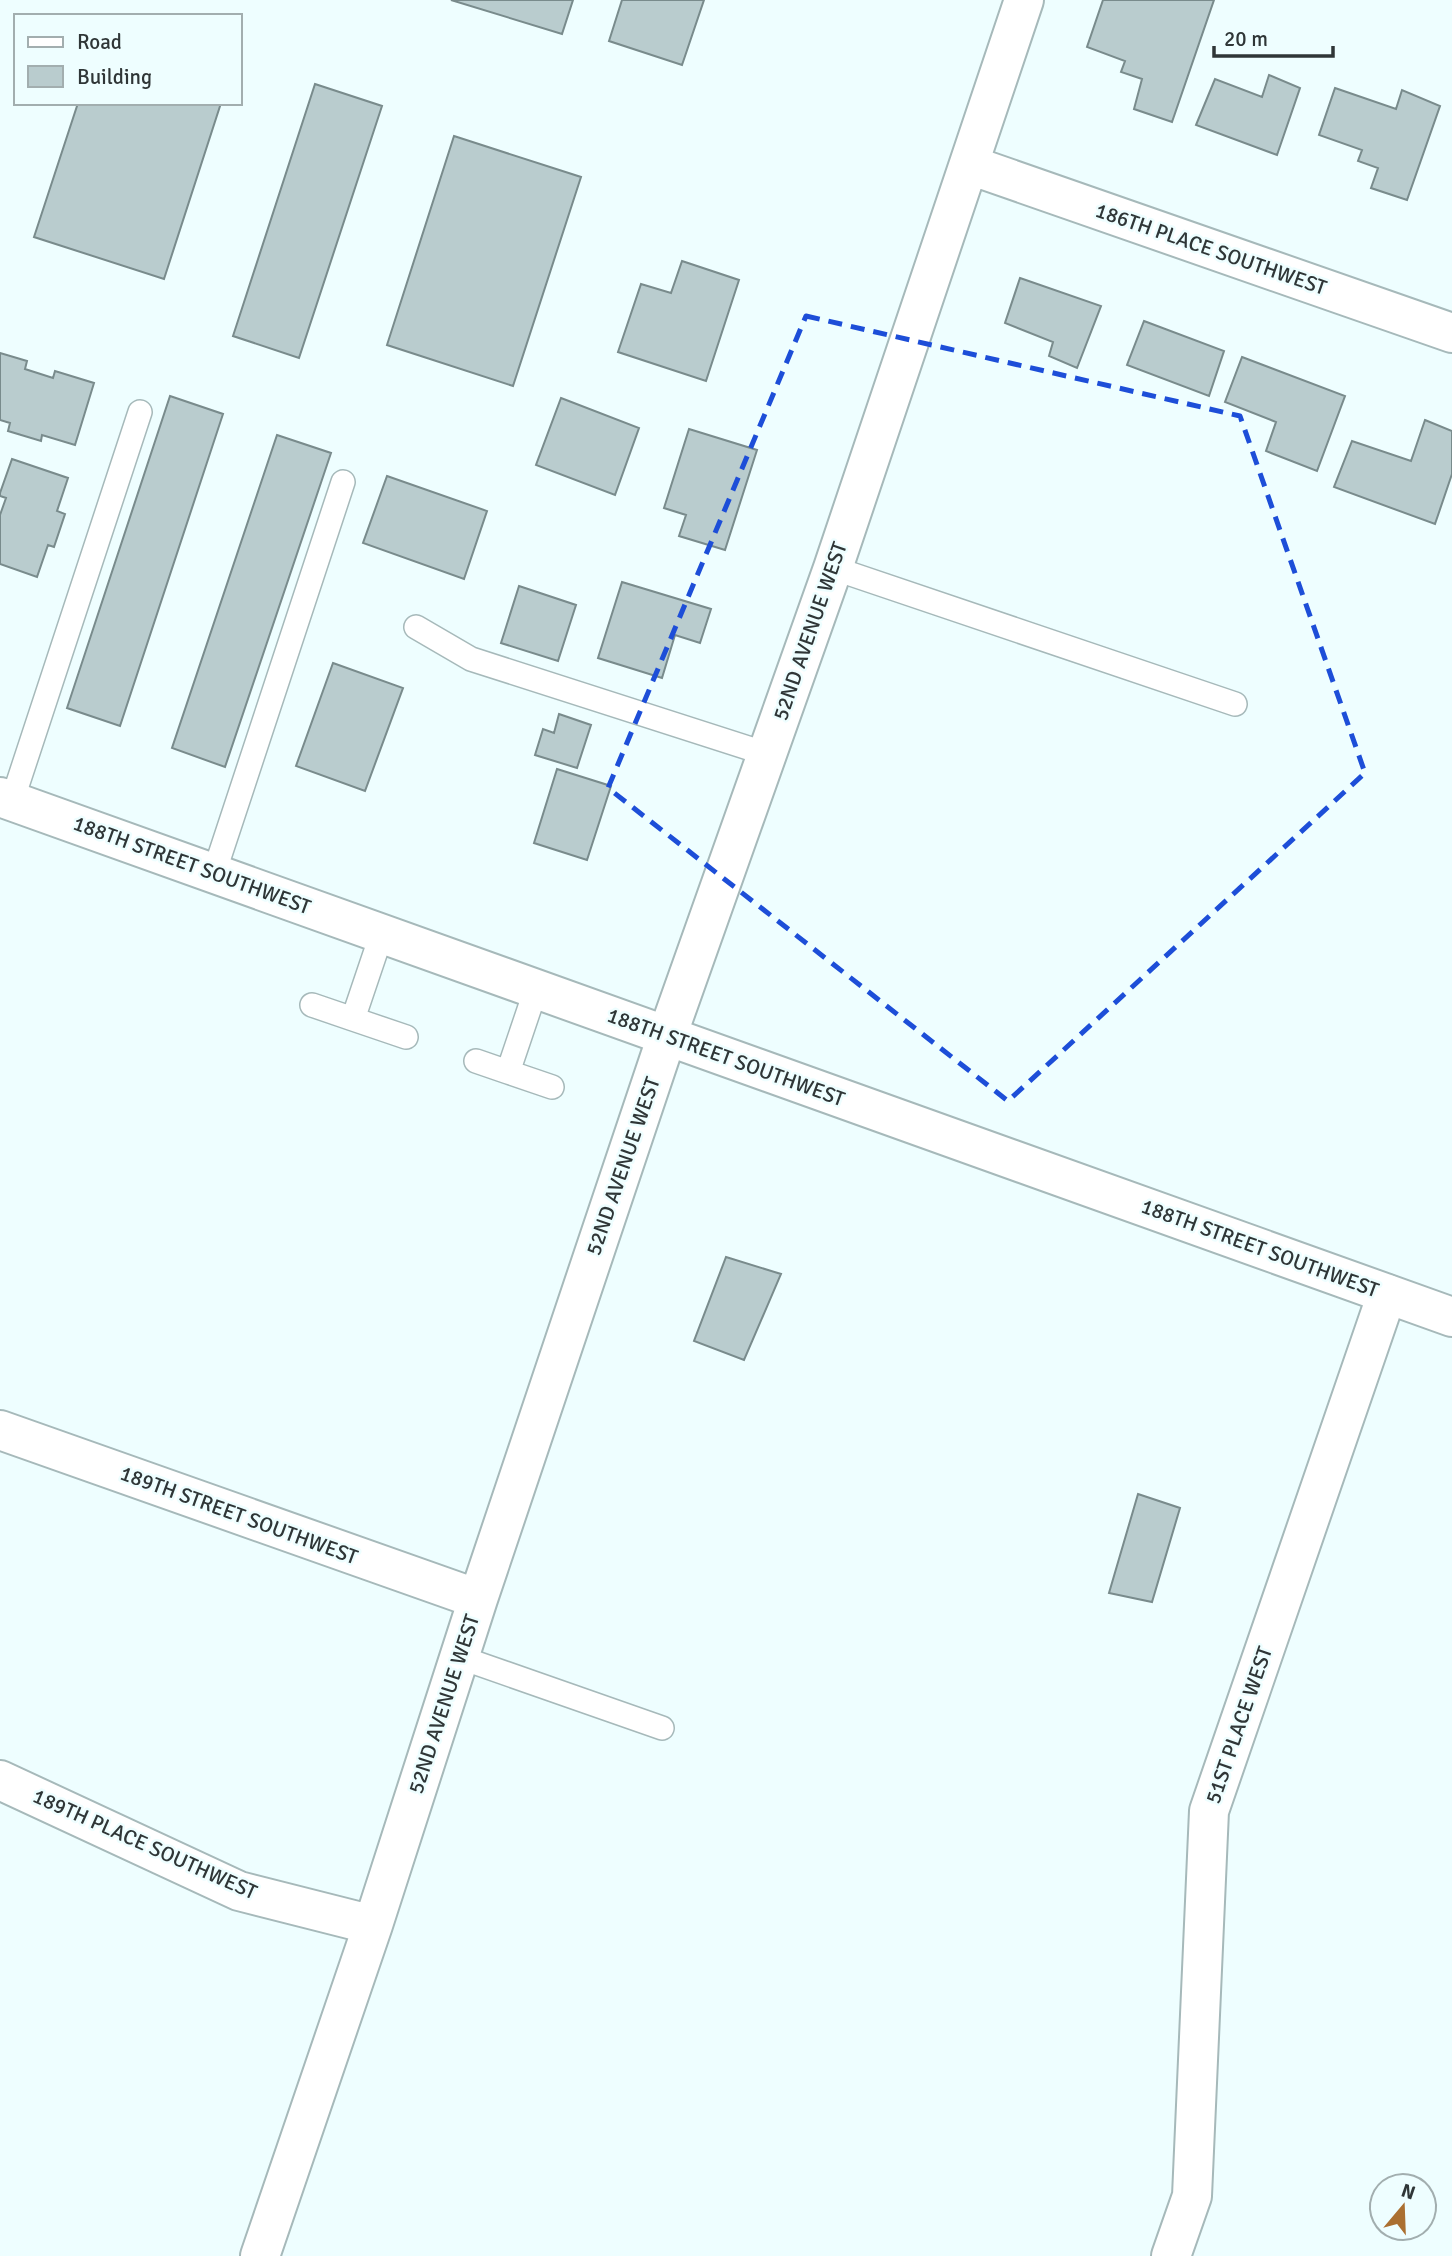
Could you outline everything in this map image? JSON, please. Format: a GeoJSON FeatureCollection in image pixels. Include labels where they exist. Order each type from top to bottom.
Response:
{"type":"FeatureCollection","features":[{"type":"Feature","properties":{"kind":"street","name":"52ND AVENUE WEST"},"geometry":{"type":"LineString","coordinates":[[260,2256],[373,1925],[478,1599],[667,1036],[833,568],[1024,0]]}},
{"type":"Feature","properties":{"kind":"street","name":"186TH PLACE SOUTHWEST"},"geometry":{"type":"LineString","coordinates":[[970,165],[1452,333]]}},
{"type":"Feature","properties":{"kind":"street","name":"188TH STREET SOUTHWEST"},"geometry":{"type":"LineString","coordinates":[[6,799],[1452,1317]]}},
{"type":"Feature","properties":{"kind":"street","name":"51ST PLACE WEST"},"geometry":{"type":"LineString","coordinates":[[1171,2256],[1192,2196],[1209,1811],[1387,1294]]}},
{"type":"Feature","properties":{"kind":"street","name":"189TH STREET SOUTHWEST"},"geometry":{"type":"LineString","coordinates":[[0,1430],[478,1599]]}},
{"type":"Feature","properties":{"kind":"street","name":"189TH PLACE SOUTHWEST"},"geometry":{"type":"LineString","coordinates":[[0,1780],[239,1891],[373,1925]]}},
{"type":"Feature","properties":{"kind":"lane"},"geometry":{"type":"LineString","coordinates":[[6,799],[140,412]]}},
{"type":"Feature","properties":{"kind":"lane"},"geometry":{"type":"LineString","coordinates":[[214,873],[343,482]]}},
{"type":"Feature","properties":{"kind":"lane"},"geometry":{"type":"LineString","coordinates":[[833,568],[1235,705]]}},
{"type":"Feature","properties":{"kind":"lane"},"geometry":{"type":"LineString","coordinates":[[416,626],[471,659],[767,754]]}},
{"type":"Feature","properties":{"kind":"lane"},"geometry":{"type":"LineString","coordinates":[[353,1019],[383,933]]}},
{"type":"Feature","properties":{"kind":"lane"},"geometry":{"type":"LineString","coordinates":[[508,1072],[536,989]]}},
{"type":"Feature","properties":{"kind":"lane"},"geometry":{"type":"LineString","coordinates":[[312,1005],[406,1037]]}},
{"type":"Feature","properties":{"kind":"lane"},"geometry":{"type":"LineString","coordinates":[[476,1061],[552,1087]]}},
{"type":"Feature","properties":{"kind":"lane"},"geometry":{"type":"LineString","coordinates":[[459,1657],[662,1728]]}},
{"type":"Feature","properties":{"kind":"highlighted area"},"geometry":{"type":"Polygon","coordinates":[[[806,316],[1240,416],[1365,773],[1008,1101],[608,788],[806,316]]]}},
{"type":"Feature","properties":{"kind":"building"},"geometry":{"type":"Polygon","coordinates":[[[451,0],[573,0],[562,34],[451,0]]]}},
{"type":"Feature","properties":{"kind":"building"},"geometry":{"type":"Polygon","coordinates":[[[622,0],[704,0],[682,65],[609,41],[622,0]]]}},
{"type":"Feature","properties":{"kind":"building"},"geometry":{"type":"Polygon","coordinates":[[[1103,0],[1214,0],[1172,122],[1134,109],[1142,79],[1121,72],[1125,61],[1087,47],[1103,0]]]}},
{"type":"Feature","properties":{"kind":"building"},"geometry":{"type":"Polygon","coordinates":[[[1269,75],[1300,88],[1277,155],[1196,125],[1215,79],[1262,97],[1269,75]]]}},
{"type":"Feature","properties":{"kind":"building"},"geometry":{"type":"Polygon","coordinates":[[[315,84],[382,106],[299,358],[233,336],[315,84]]]}},
{"type":"Feature","properties":{"kind":"building"},"geometry":{"type":"Polygon","coordinates":[[[1335,88],[1396,109],[1402,90],[1440,106],[1407,200],[1371,188],[1378,168],[1358,161],[1362,150],[1319,135],[1335,88]]]}},
{"type":"Feature","properties":{"kind":"building"},"geometry":{"type":"Polygon","coordinates":[[[77,105],[220,105],[164,279],[34,237],[77,105]]]}},
{"type":"Feature","properties":{"kind":"building"},"geometry":{"type":"Polygon","coordinates":[[[454,136],[581,177],[513,386],[387,345],[454,136]]]}},
{"type":"Feature","properties":{"kind":"building"},"geometry":{"type":"Polygon","coordinates":[[[682,261],[739,280],[706,381],[618,352],[641,284],[671,293],[682,261]]]}},
{"type":"Feature","properties":{"kind":"building"},"geometry":{"type":"Polygon","coordinates":[[[1020,278],[1101,306],[1077,368],[1049,356],[1053,342],[1005,323],[1020,278]]]}},
{"type":"Feature","properties":{"kind":"building"},"geometry":{"type":"Polygon","coordinates":[[[1144,321],[1224,351],[1209,396],[1127,365],[1144,321]]]}},
{"type":"Feature","properties":{"kind":"building"},"geometry":{"type":"Polygon","coordinates":[[[0,353],[27,361],[25,369],[53,378],[55,371],[94,383],[75,445],[42,435],[41,441],[8,431],[10,423],[0,420],[0,353]]]}},
{"type":"Feature","properties":{"kind":"building"},"geometry":{"type":"Polygon","coordinates":[[[1242,357],[1345,396],[1317,471],[1266,451],[1276,422],[1225,402],[1242,357]]]}},
{"type":"Feature","properties":{"kind":"building"},"geometry":{"type":"Polygon","coordinates":[[[170,396],[223,414],[120,726],[67,708],[170,396]]]}},
{"type":"Feature","properties":{"kind":"building"},"geometry":{"type":"Polygon","coordinates":[[[561,398],[639,428],[615,495],[536,465],[561,398]]]}},
{"type":"Feature","properties":{"kind":"building"},"geometry":{"type":"Polygon","coordinates":[[[1425,420],[1452,431],[1452,474],[1435,524],[1334,487],[1352,441],[1411,461],[1425,420]]]}},
{"type":"Feature","properties":{"kind":"building"},"geometry":{"type":"Polygon","coordinates":[[[689,429],[757,450],[725,550],[679,536],[686,515],[664,508],[689,429]]]}},
{"type":"Feature","properties":{"kind":"building"},"geometry":{"type":"Polygon","coordinates":[[[277,435],[331,453],[225,767],[172,748],[277,435]]]}},
{"type":"Feature","properties":{"kind":"building"},"geometry":{"type":"Polygon","coordinates":[[[12,459],[68,478],[57,511],[65,514],[54,547],[48,545],[37,577],[0,564],[0,515],[6,498],[0,496],[0,493],[12,459]]]}},
{"type":"Feature","properties":{"kind":"building"},"geometry":{"type":"Polygon","coordinates":[[[387,476],[487,511],[464,579],[363,543],[387,476]]]}},
{"type":"Feature","properties":{"kind":"building"},"geometry":{"type":"Polygon","coordinates":[[[622,582],[711,609],[700,643],[675,635],[662,678],[598,658],[622,582]]]}},
{"type":"Feature","properties":{"kind":"building"},"geometry":{"type":"Polygon","coordinates":[[[519,586],[576,605],[558,661],[501,643],[519,586]]]}},
{"type":"Feature","properties":{"kind":"building"},"geometry":{"type":"Polygon","coordinates":[[[333,663],[403,688],[365,791],[296,766],[333,663]]]}},
{"type":"Feature","properties":{"kind":"building"},"geometry":{"type":"Polygon","coordinates":[[[559,714],[591,725],[577,768],[535,755],[543,729],[554,733],[559,714]]]}},
{"type":"Feature","properties":{"kind":"building"},"geometry":{"type":"Polygon","coordinates":[[[557,769],[611,786],[587,860],[534,843],[557,769]]]}},
{"type":"Feature","properties":{"kind":"building"},"geometry":{"type":"Polygon","coordinates":[[[726,1257],[781,1274],[744,1360],[694,1341],[726,1257]]]}},
{"type":"Feature","properties":{"kind":"building"},"geometry":{"type":"Polygon","coordinates":[[[1138,1494],[1180,1508],[1152,1602],[1109,1593],[1138,1494]]]}}]}
